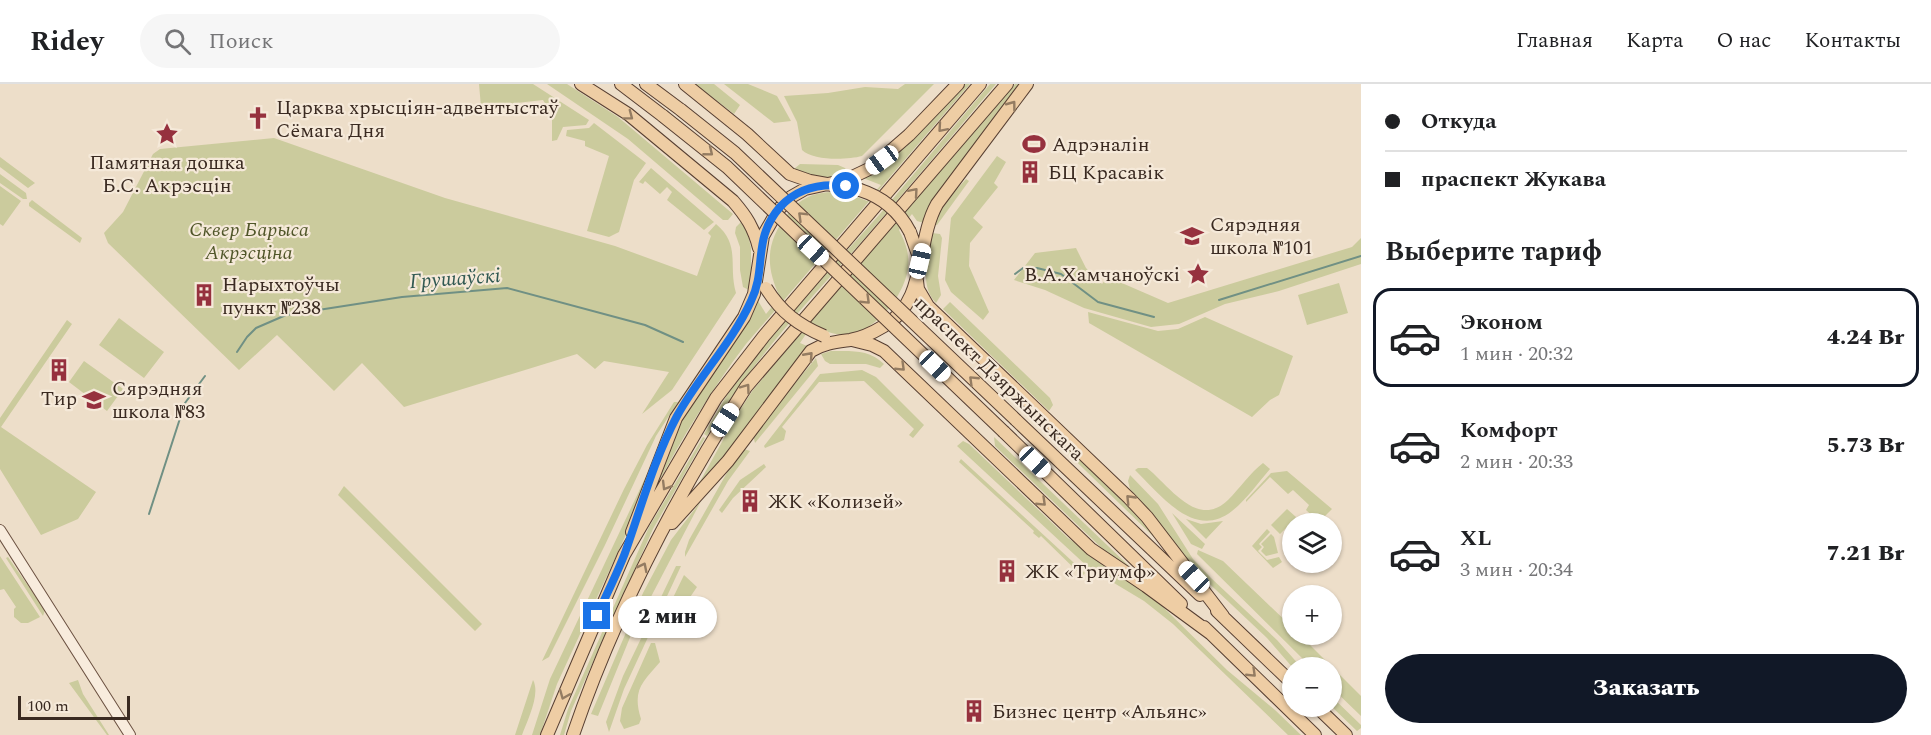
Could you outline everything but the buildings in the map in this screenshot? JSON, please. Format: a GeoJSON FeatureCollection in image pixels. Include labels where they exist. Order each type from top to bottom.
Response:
{"type":"FeatureCollection","features":[{"type":"Feature","properties":{"kind":"main road"},"geometry":{"type":"LineString","coordinates":[[581,84],[628,114],[733,201],[755,231],[766,288],[774,303],[791,319],[824,336],[872,345],[884,351],[1091,549],[1210,633]]}},
{"type":"Feature","properties":{"kind":"main road","name":"праспект Дзяржынскага"},"geometry":{"type":"LineString","coordinates":[[621,84],[727,167],[1004,432],[1315,735]]}},
{"type":"Feature","properties":{"kind":"main road","name":"праспект Дзяржынскага"},"geometry":{"type":"LineString","coordinates":[[646,84],[735,153],[1282,673]]}},
{"type":"Feature","properties":{"kind":"main road"},"geometry":{"type":"LineString","coordinates":[[685,84],[747,134],[790,174],[860,190],[888,203],[910,232],[920,261]]}},
{"type":"Feature","properties":{"kind":"main road"},"geometry":{"type":"LineString","coordinates":[[547,735],[624,555],[675,418],[744,316],[754,294],[763,236],[769,223],[783,204],[805,189],[846,180],[882,160],[958,84]]}},
{"type":"Feature","properties":{"kind":"main road"},"geometry":{"type":"LineString","coordinates":[[624,555],[716,398],[736,371],[981,84]]}},
{"type":"Feature","properties":{"kind":"main road"},"geometry":{"type":"LineString","coordinates":[[573,735],[601,658],[628,597],[714,437],[746,387],[1007,84]]}},
{"type":"Feature","properties":{"kind":"main road"},"geometry":{"type":"LineString","coordinates":[[657,540],[728,461],[811,351],[829,342],[846,340],[878,330],[900,314],[913,292],[930,218],[937,204],[1027,84]]}},
{"type":"Feature","properties":{"kind":"main road"},"geometry":{"type":"LineString","coordinates":[[917,280],[918,289],[928,306],[1110,479],[1147,518],[1223,616]]}},
{"type":"Feature","properties":{"kind":"main road"},"geometry":{"type":"LineString","coordinates":[[0,530],[130,735]]}},
{"type":"Feature","properties":{"kind":"main road"},"geometry":{"type":"LineString","coordinates":[[1327,717],[1346,735]]}},
{"type":"Feature","properties":{"kind":"green space"},"geometry":{"type":"Polygon","coordinates":[[[479,84],[533,84],[589,120],[586,125],[563,127],[557,140],[552,141],[552,115],[543,100],[481,107],[479,84]]]}},
{"type":"Feature","properties":{"kind":"green space"},"geometry":{"type":"Polygon","coordinates":[[[547,84],[567,84],[618,117],[733,214],[728,220],[723,220],[628,139],[547,84]]]}},
{"type":"Feature","properties":{"kind":"green space"},"geometry":{"type":"Polygon","coordinates":[[[695,84],[714,84],[740,105],[734,114],[695,84]]]}},
{"type":"Feature","properties":{"kind":"green space"},"geometry":{"type":"Polygon","coordinates":[[[724,84],[748,84],[777,96],[791,121],[774,123],[724,84]]]}},
{"type":"Feature","properties":{"kind":"green space"},"geometry":{"type":"Polygon","coordinates":[[[905,84],[934,84],[862,156],[839,159],[822,158],[807,154],[802,150],[797,122],[784,96],[828,93],[865,87],[898,89],[905,84]]]}},
{"type":"Feature","properties":{"kind":"green space"},"geometry":{"type":"Polygon","coordinates":[[[962,84],[970,84],[746,344],[697,415],[655,489],[679,422],[757,299],[766,314],[780,297],[772,275],[770,254],[775,235],[787,215],[802,200],[822,193],[845,194],[867,201],[881,185],[863,178],[962,84]]]}},
{"type":"Feature","properties":{"kind":"green space"},"geometry":{"type":"Polygon","coordinates":[[[990,84],[996,84],[777,338],[740,385],[707,436],[704,434],[736,380],[781,324],[879,215],[990,84]]]}},
{"type":"Feature","properties":{"kind":"green space"},"geometry":{"type":"Polygon","coordinates":[[[1015,84],[1021,84],[924,223],[917,221],[912,214],[899,230],[907,249],[908,268],[905,281],[890,307],[868,327],[855,333],[843,335],[827,332],[812,325],[800,343],[812,348],[692,496],[753,390],[927,184],[1015,84]]]}},
{"type":"Feature","properties":{"kind":"green space"},"geometry":{"type":"Polygon","coordinates":[[[594,123],[646,163],[634,180],[619,232],[609,237],[587,231],[609,156],[585,146],[585,141],[566,136],[567,130],[589,128],[594,123]]]}},
{"type":"Feature","properties":{"kind":"green space","name":"Сквер Барыса Акрэсціна"},"geometry":{"type":"Polygon","coordinates":[[[274,138],[445,198],[615,246],[697,276],[711,236],[708,233],[716,224],[729,240],[736,293],[672,390],[642,414],[669,372],[604,361],[595,369],[577,354],[404,407],[362,363],[334,391],[277,335],[239,370],[108,243],[104,233],[123,212],[153,154],[160,149],[274,138]]]}},
{"type":"Feature","properties":{"kind":"green space"},"geometry":{"type":"Polygon","coordinates":[[[997,156],[1006,162],[994,183],[998,187],[973,218],[983,227],[970,243],[969,266],[989,312],[983,320],[951,292],[945,280],[951,218],[997,156]]]}},
{"type":"Feature","properties":{"kind":"green space"},"geometry":{"type":"Polygon","coordinates":[[[0,157],[35,183],[28,188],[0,167],[0,157]]]}},
{"type":"Feature","properties":{"kind":"green space"},"geometry":{"type":"Polygon","coordinates":[[[800,164],[838,165],[845,168],[849,174],[814,176],[794,169],[800,164]]]}},
{"type":"Feature","properties":{"kind":"green space"},"geometry":{"type":"Polygon","coordinates":[[[651,168],[714,222],[704,230],[667,200],[672,192],[667,187],[660,194],[645,181],[643,184],[639,182],[651,168]]]}},
{"type":"Feature","properties":{"kind":"green space"},"geometry":{"type":"Polygon","coordinates":[[[0,174],[26,193],[27,199],[23,199],[0,183],[0,174]]]}},
{"type":"Feature","properties":{"kind":"green space"},"geometry":{"type":"Polygon","coordinates":[[[966,179],[969,181],[937,225],[933,225],[942,206],[966,179]]]}},
{"type":"Feature","properties":{"kind":"green space"},"geometry":{"type":"Polygon","coordinates":[[[0,186],[21,201],[3,226],[0,224],[0,186]]]}},
{"type":"Feature","properties":{"kind":"green space"},"geometry":{"type":"Polygon","coordinates":[[[32,200],[82,238],[80,243],[29,206],[32,200]]]}},
{"type":"Feature","properties":{"kind":"green space"},"geometry":{"type":"Polygon","coordinates":[[[741,222],[748,234],[751,248],[751,291],[743,287],[740,270],[740,247],[735,233],[736,227],[741,222]]]}},
{"type":"Feature","properties":{"kind":"green space"},"geometry":{"type":"Polygon","coordinates":[[[932,233],[940,234],[942,238],[938,276],[941,295],[936,303],[927,287],[926,279],[932,233]]]}},
{"type":"Feature","properties":{"kind":"green space"},"geometry":{"type":"Polygon","coordinates":[[[1361,238],[1361,264],[1279,291],[1225,304],[1179,324],[1151,327],[1084,308],[1045,290],[1014,280],[1035,253],[1076,248],[1086,268],[1102,284],[1108,277],[1168,303],[1352,247],[1361,238]]]}},
{"type":"Feature","properties":{"kind":"green space"},"geometry":{"type":"Polygon","coordinates":[[[1339,283],[1348,313],[1307,325],[1298,295],[1339,283]]]}},
{"type":"Feature","properties":{"kind":"green space"},"geometry":{"type":"Polygon","coordinates":[[[950,302],[1050,398],[1053,405],[1049,411],[943,309],[950,302]]]}},
{"type":"Feature","properties":{"kind":"green space"},"geometry":{"type":"Polygon","coordinates":[[[1088,312],[1158,331],[1178,329],[1205,317],[1293,356],[1279,395],[1270,400],[1252,417],[1089,323],[1088,312]]]}},
{"type":"Feature","properties":{"kind":"green space"},"geometry":{"type":"Polygon","coordinates":[[[119,318],[164,352],[144,378],[99,345],[119,318]]]}},
{"type":"Feature","properties":{"kind":"green space"},"geometry":{"type":"Polygon","coordinates":[[[67,320],[72,324],[1,427],[96,492],[78,519],[41,535],[0,469],[0,418],[67,320]]]}},
{"type":"Feature","properties":{"kind":"green space"},"geometry":{"type":"Polygon","coordinates":[[[831,351],[866,353],[884,364],[880,368],[866,364],[830,364],[821,354],[831,351]]]}},
{"type":"Feature","properties":{"kind":"green space"},"geometry":{"type":"Polygon","coordinates":[[[816,358],[818,366],[755,443],[753,435],[756,430],[816,358]]]}},
{"type":"Feature","properties":{"kind":"green space"},"geometry":{"type":"Polygon","coordinates":[[[84,361],[123,389],[107,411],[69,382],[84,361]]]}},
{"type":"Feature","properties":{"kind":"green space"},"geometry":{"type":"Polygon","coordinates":[[[862,370],[876,377],[924,425],[913,438],[909,435],[914,429],[864,381],[819,382],[782,427],[786,431],[784,440],[765,448],[764,446],[820,374],[862,370]]]}},
{"type":"Feature","properties":{"kind":"green space"},"geometry":{"type":"Polygon","coordinates":[[[674,402],[678,402],[656,436],[549,657],[542,661],[624,489],[647,445],[674,402]]]}},
{"type":"Feature","properties":{"kind":"green space"},"geometry":{"type":"Polygon","coordinates":[[[703,437],[705,438],[653,529],[571,711],[564,735],[560,735],[568,709],[649,527],[703,437]]]}},
{"type":"Feature","properties":{"kind":"green space"},"geometry":{"type":"Polygon","coordinates":[[[994,437],[1130,567],[1109,555],[995,446],[994,437]]]}},
{"type":"Feature","properties":{"kind":"green space"},"geometry":{"type":"Polygon","coordinates":[[[1051,437],[1067,447],[1143,520],[1156,539],[1051,437]]]}},
{"type":"Feature","properties":{"kind":"green space"},"geometry":{"type":"Polygon","coordinates":[[[963,441],[969,444],[1068,538],[1163,607],[1227,670],[1301,735],[1288,735],[1173,624],[1144,601],[1089,568],[957,446],[963,441]]]}},
{"type":"Feature","properties":{"kind":"green space"},"geometry":{"type":"Polygon","coordinates":[[[744,449],[750,451],[728,481],[685,557],[689,540],[733,462],[744,449]]]}},
{"type":"Feature","properties":{"kind":"green space"},"geometry":{"type":"Polygon","coordinates":[[[961,459],[1085,573],[1082,576],[1041,536],[1039,538],[1033,533],[1034,531],[959,462],[961,459]]]}},
{"type":"Feature","properties":{"kind":"green space"},"geometry":{"type":"Polygon","coordinates":[[[1263,463],[1270,469],[1242,502],[1218,519],[1204,521],[1191,518],[1179,511],[1135,470],[1147,468],[1184,502],[1205,510],[1217,508],[1228,500],[1263,463]]]}},
{"type":"Feature","properties":{"kind":"green space"},"geometry":{"type":"Polygon","coordinates":[[[764,464],[766,467],[733,498],[722,513],[719,510],[740,480],[764,464]]]}},
{"type":"Feature","properties":{"kind":"green space"},"geometry":{"type":"Polygon","coordinates":[[[1287,471],[1332,509],[1328,513],[1309,513],[1306,510],[1309,505],[1293,490],[1288,494],[1270,477],[1246,502],[1271,473],[1287,471]]]}},
{"type":"Feature","properties":{"kind":"green space"},"geometry":{"type":"Polygon","coordinates":[[[648,472],[629,528],[557,684],[540,735],[532,735],[550,679],[648,472]]]}},
{"type":"Feature","properties":{"kind":"green space"},"geometry":{"type":"Polygon","coordinates":[[[1130,475],[1158,504],[1193,559],[1292,657],[1283,657],[1267,638],[1198,573],[1175,548],[1153,515],[1130,489],[1128,481],[1130,475]]]}},
{"type":"Feature","properties":{"kind":"green space"},"geometry":{"type":"Polygon","coordinates":[[[344,486],[482,624],[475,631],[338,495],[344,486]]]}},
{"type":"Feature","properties":{"kind":"green space"},"geometry":{"type":"Polygon","coordinates":[[[701,501],[631,635],[598,716],[591,714],[643,593],[671,540],[701,501]]]}},
{"type":"Feature","properties":{"kind":"green space"},"geometry":{"type":"Polygon","coordinates":[[[1172,513],[1205,544],[1202,549],[1191,544],[1172,513]]]}},
{"type":"Feature","properties":{"kind":"green space"},"geometry":{"type":"Polygon","coordinates":[[[1282,514],[1280,534],[1271,525],[1282,514]]]}},
{"type":"Feature","properties":{"kind":"green space"},"geometry":{"type":"Polygon","coordinates":[[[1186,519],[1201,524],[1223,521],[1206,539],[1186,519]]]}},
{"type":"Feature","properties":{"kind":"green space"},"geometry":{"type":"Polygon","coordinates":[[[1267,529],[1270,532],[1259,544],[1262,547],[1258,551],[1267,560],[1279,557],[1282,562],[1273,568],[1252,546],[1267,529]]]}},
{"type":"Feature","properties":{"kind":"green space"},"geometry":{"type":"Polygon","coordinates":[[[1271,534],[1278,553],[1266,556],[1261,551],[1264,547],[1261,544],[1271,534]]]}},
{"type":"Feature","properties":{"kind":"green space"},"geometry":{"type":"Polygon","coordinates":[[[1198,550],[1223,561],[1282,617],[1282,638],[1197,554],[1198,550]]]}},
{"type":"Feature","properties":{"kind":"green space"},"geometry":{"type":"Polygon","coordinates":[[[0,556],[40,617],[28,623],[21,623],[14,617],[16,607],[4,589],[0,590],[0,556]]]}},
{"type":"Feature","properties":{"kind":"green space"},"geometry":{"type":"Polygon","coordinates":[[[8,557],[45,610],[43,616],[6,558],[8,557]]]}},
{"type":"Feature","properties":{"kind":"green space"},"geometry":{"type":"Polygon","coordinates":[[[676,566],[681,566],[624,689],[609,732],[606,722],[623,676],[676,566]]]}},
{"type":"Feature","properties":{"kind":"green space"},"geometry":{"type":"Polygon","coordinates":[[[684,575],[697,587],[682,609],[670,604],[684,575]]]}},
{"type":"Feature","properties":{"kind":"green space"},"geometry":{"type":"Polygon","coordinates":[[[651,643],[655,643],[660,662],[640,688],[638,709],[641,719],[639,724],[624,729],[620,721],[622,708],[651,643]]]}},
{"type":"Feature","properties":{"kind":"green space"},"geometry":{"type":"Polygon","coordinates":[[[1289,645],[1310,645],[1322,657],[1301,657],[1289,645]]]}},
{"type":"Feature","properties":{"kind":"green space"},"geometry":{"type":"Polygon","coordinates":[[[1342,677],[1361,696],[1361,716],[1342,698],[1342,677]]]}},
{"type":"Feature","properties":{"kind":"green space"},"geometry":{"type":"Polygon","coordinates":[[[78,680],[83,694],[109,735],[69,683],[78,680]]]}},
{"type":"Feature","properties":{"kind":"green space"},"geometry":{"type":"Polygon","coordinates":[[[533,680],[535,693],[532,708],[522,735],[515,735],[533,680]]]}},
{"type":"Feature","properties":{"kind":"green space"},"geometry":{"type":"Polygon","coordinates":[[[1342,707],[1361,725],[1357,731],[1342,717],[1342,707]]]}},
{"type":"Feature","properties":{"kind":"waterway","name":"Грушаўскі"},"geometry":{"type":"LineString","coordinates":[[1219,300],[1361,256]]}},
{"type":"Feature","properties":{"kind":"waterway","name":"Грушаўскі"},"geometry":{"type":"LineString","coordinates":[[1015,274],[1023,268],[1037,268],[1061,274],[1098,302],[1154,317]]}},
{"type":"Feature","properties":{"kind":"waterway","name":"Грушаўскі"},"geometry":{"type":"LineString","coordinates":[[237,352],[256,328],[286,315],[402,297],[507,288],[645,325],[683,342]]}},
{"type":"Feature","properties":{"kind":"waterway","name":"Грушаўскі"},"geometry":{"type":"LineString","coordinates":[[149,514],[185,403],[205,376]]}},
{"type":"Feature","properties":{"kind":"place","name":"Царква хрысціян-адвентыстаў Сёмага Дня"},"geometry":{"type":"Point","coordinates":[258,118]}},
{"type":"Feature","properties":{"kind":"place","name":"Памятная дошка Б.С. Акрэсцін"},"geometry":{"type":"Point","coordinates":[167,134]}},
{"type":"Feature","properties":{"kind":"place","name":"Адрэналін"},"geometry":{"type":"Point","coordinates":[1034,144]}},
{"type":"Feature","properties":{"kind":"place","name":"БЦ Красавік"},"geometry":{"type":"Point","coordinates":[1030,172]}},
{"type":"Feature","properties":{"kind":"place","name":"Сярэдняя школа №101"},"geometry":{"type":"Point","coordinates":[1192,236]}},
{"type":"Feature","properties":{"kind":"place","name":"В.А.Хамчаноўскі"},"geometry":{"type":"Point","coordinates":[1198,274]}},
{"type":"Feature","properties":{"kind":"place","name":"Нарыхтоўчы пункт №238"},"geometry":{"type":"Point","coordinates":[204,295]}},
{"type":"Feature","properties":{"kind":"place","name":"Тир"},"geometry":{"type":"Point","coordinates":[59,370]}},
{"type":"Feature","properties":{"kind":"place","name":"Сярэдняя школа №83"},"geometry":{"type":"Point","coordinates":[94,400]}},
{"type":"Feature","properties":{"kind":"place","name":"ЖК «Колизей»"},"geometry":{"type":"Point","coordinates":[750,501]}},
{"type":"Feature","properties":{"kind":"place","name":"ЖК «Триумф»"},"geometry":{"type":"Point","coordinates":[1007,571]}},
{"type":"Feature","properties":{"kind":"place","name":"Бизнес центр «Альянс»"},"geometry":{"type":"Point","coordinates":[974,711]}},
{"type":"Feature","properties":{"kind":"route"},"geometry":{"type":"LineString","coordinates":[[597,616],[624,555],[675,418],[744,316],[754,294],[763,236],[769,223],[783,204],[805,189],[830,184],[846,186]]}}]}
